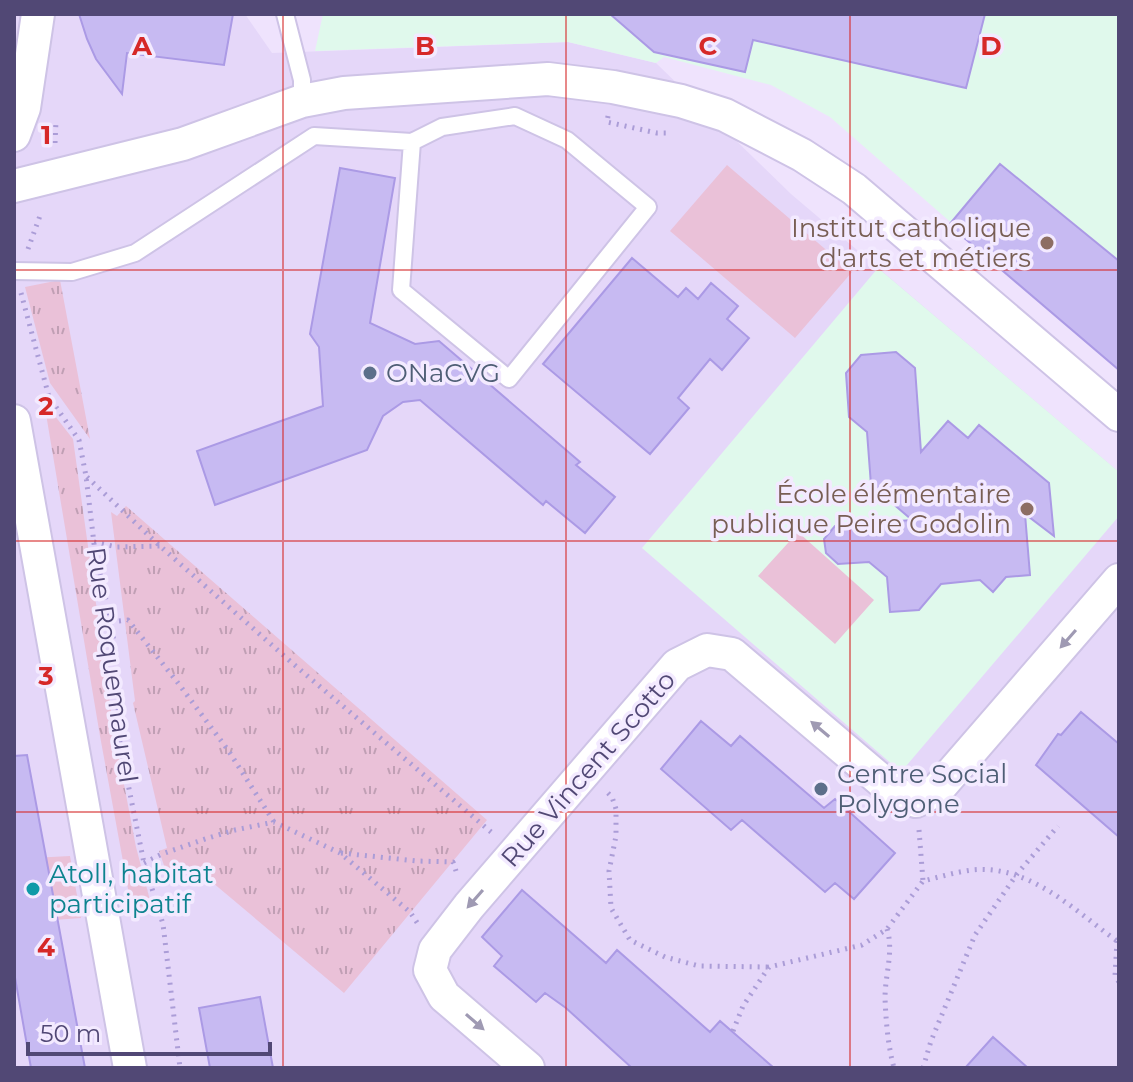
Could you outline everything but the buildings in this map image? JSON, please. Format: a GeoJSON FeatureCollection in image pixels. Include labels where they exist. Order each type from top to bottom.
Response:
{"type":"FeatureCollection","features":[{"type":"Feature","properties":{"kind":"street"},"geometry":{"type":"LineString","coordinates":[[14,135],[24,108],[38,14]]}},
{"type":"Feature","properties":{"kind":"street"},"geometry":{"type":"LineString","coordinates":[[14,186],[183,144],[302,101],[344,93],[548,79],[613,87],[681,101],[725,115],[802,155],[854,189],[1119,415]]}},
{"type":"Feature","properties":{"kind":"street","name":"Rue Roquemaurel"},"geometry":{"type":"LineString","coordinates":[[14,421],[130,1068]]}},
{"type":"Feature","properties":{"kind":"street"},"geometry":{"type":"LineString","coordinates":[[916,801],[938,789],[1119,580]]}},
{"type":"Feature","properties":{"kind":"street","name":"Rue Vincent Scotto"},"geometry":{"type":"LineString","coordinates":[[435,950],[469,906],[677,665],[707,650],[732,654],[897,794],[916,801]]}},
{"type":"Feature","properties":{"kind":"street"},"geometry":{"type":"LineString","coordinates":[[435,950],[430,970],[444,996],[528,1068]]}},
{"type":"Feature","properties":{"kind":"lane"},"geometry":{"type":"LineString","coordinates":[[285,14],[302,80],[302,101]]}},
{"type":"Feature","properties":{"kind":"lane"},"geometry":{"type":"LineString","coordinates":[[17,271],[72,272],[135,253],[314,136],[412,142],[442,127],[515,116],[567,140],[648,207],[509,379],[401,290],[412,142]]}},
{"type":"Feature","properties":{"kind":"path"},"geometry":{"type":"LineString","coordinates":[[607,122],[657,133],[674,133]]}},
{"type":"Feature","properties":{"kind":"path","name":"Rue Roquemaurel"},"geometry":{"type":"LineString","coordinates":[[17,271],[49,397],[79,440],[95,552],[115,650],[120,744],[144,863],[163,924],[180,1068]]}},
{"type":"Feature","properties":{"kind":"path"},"geometry":{"type":"LineString","coordinates":[[86,476],[291,662],[514,854]]}},
{"type":"Feature","properties":{"kind":"path"},"geometry":{"type":"LineString","coordinates":[[94,542],[117,547],[160,546]]}},
{"type":"Feature","properties":{"kind":"path"},"geometry":{"type":"LineString","coordinates":[[111,622],[128,620],[228,750],[274,822],[340,853],[410,912],[435,950]]}},
{"type":"Feature","properties":{"kind":"path"},"geometry":{"type":"LineString","coordinates":[[587,770],[612,797],[616,809],[616,836],[609,871],[611,908],[630,940],[665,957],[699,966],[769,967],[862,945],[887,929],[923,881],[973,870],[1011,872],[1046,889],[1118,941],[1115,976],[1119,982]]}},
{"type":"Feature","properties":{"kind":"path"},"geometry":{"type":"LineString","coordinates":[[916,801],[923,881]]}},
{"type":"Feature","properties":{"kind":"path"},"geometry":{"type":"LineString","coordinates":[[144,863],[208,838],[274,822]]}},
{"type":"Feature","properties":{"kind":"path"},"geometry":{"type":"LineString","coordinates":[[923,1068],[975,935],[1017,874],[1058,826]]}},
{"type":"Feature","properties":{"kind":"path"},"geometry":{"type":"LineString","coordinates":[[340,853],[453,862],[469,906]]}},
{"type":"Feature","properties":{"kind":"path"},"geometry":{"type":"LineString","coordinates":[[887,929],[890,940],[885,997],[889,1050],[894,1068]]}},
{"type":"Feature","properties":{"kind":"path"},"geometry":{"type":"LineString","coordinates":[[733,1031],[743,1006],[769,967]]}},
{"type":"Feature","properties":{"kind":"shaded area"},"geometry":{"type":"Polygon","coordinates":[[[14,14],[245,14],[272,53],[568,42],[656,63],[791,194],[1119,472],[1119,1068],[14,1068],[14,14]]]}},
{"type":"Feature","properties":{"kind":"shaded area","name":"Institut catholique d'arts et métiers"},"geometry":{"type":"Polygon","coordinates":[[[323,14],[1119,14],[1119,369],[830,117],[771,85],[664,57],[656,63],[568,42],[315,51],[323,14]]]}},
{"type":"Feature","properties":{"kind":"shaded area"},"geometry":{"type":"Polygon","coordinates":[[[878,268],[1119,472],[1119,516],[901,772],[642,548],[878,268]]]}},
{"type":"Feature","properties":{"kind":"green space"},"geometry":{"type":"Polygon","coordinates":[[[727,165],[852,272],[795,338],[670,231],[727,165]]]}},
{"type":"Feature","properties":{"kind":"green space"},"geometry":{"type":"Polygon","coordinates":[[[60,280],[90,439],[50,383],[25,287],[60,280]]]}},
{"type":"Feature","properties":{"kind":"green space"},"geometry":{"type":"Polygon","coordinates":[[[44,402],[73,439],[114,732],[136,847],[152,908],[131,905],[44,402]]]}},
{"type":"Feature","properties":{"kind":"green space"},"geometry":{"type":"Polygon","coordinates":[[[126,506],[487,820],[344,993],[194,867],[166,871],[159,851],[167,848],[133,703],[111,512],[117,516],[126,506]]]}},
{"type":"Feature","properties":{"kind":"green space"},"geometry":{"type":"Polygon","coordinates":[[[798,532],[874,600],[835,644],[758,576],[798,532]]]}},
{"type":"Feature","properties":{"kind":"green space","name":"Atoll, habitat participatif"},"geometry":{"type":"Polygon","coordinates":[[[70,856],[81,918],[14,923],[14,859],[70,856]]]}},
{"type":"Feature","properties":{"kind":"place","name":"Institut catholique d'arts et métiers"},"geometry":{"type":"Point","coordinates":[1047,243]}},
{"type":"Feature","properties":{"kind":"place","name":"ONaCVG"},"geometry":{"type":"Point","coordinates":[370,373]}},
{"type":"Feature","properties":{"kind":"place","name":"École élémentaire publique Peire Godolin"},"geometry":{"type":"Point","coordinates":[1027,509]}},
{"type":"Feature","properties":{"kind":"place","name":"Centre Social Polygone"},"geometry":{"type":"Point","coordinates":[821,789]}},
{"type":"Feature","properties":{"kind":"place","name":"Atoll, habitat participatif"},"geometry":{"type":"Point","coordinates":[33,889]}}]}
